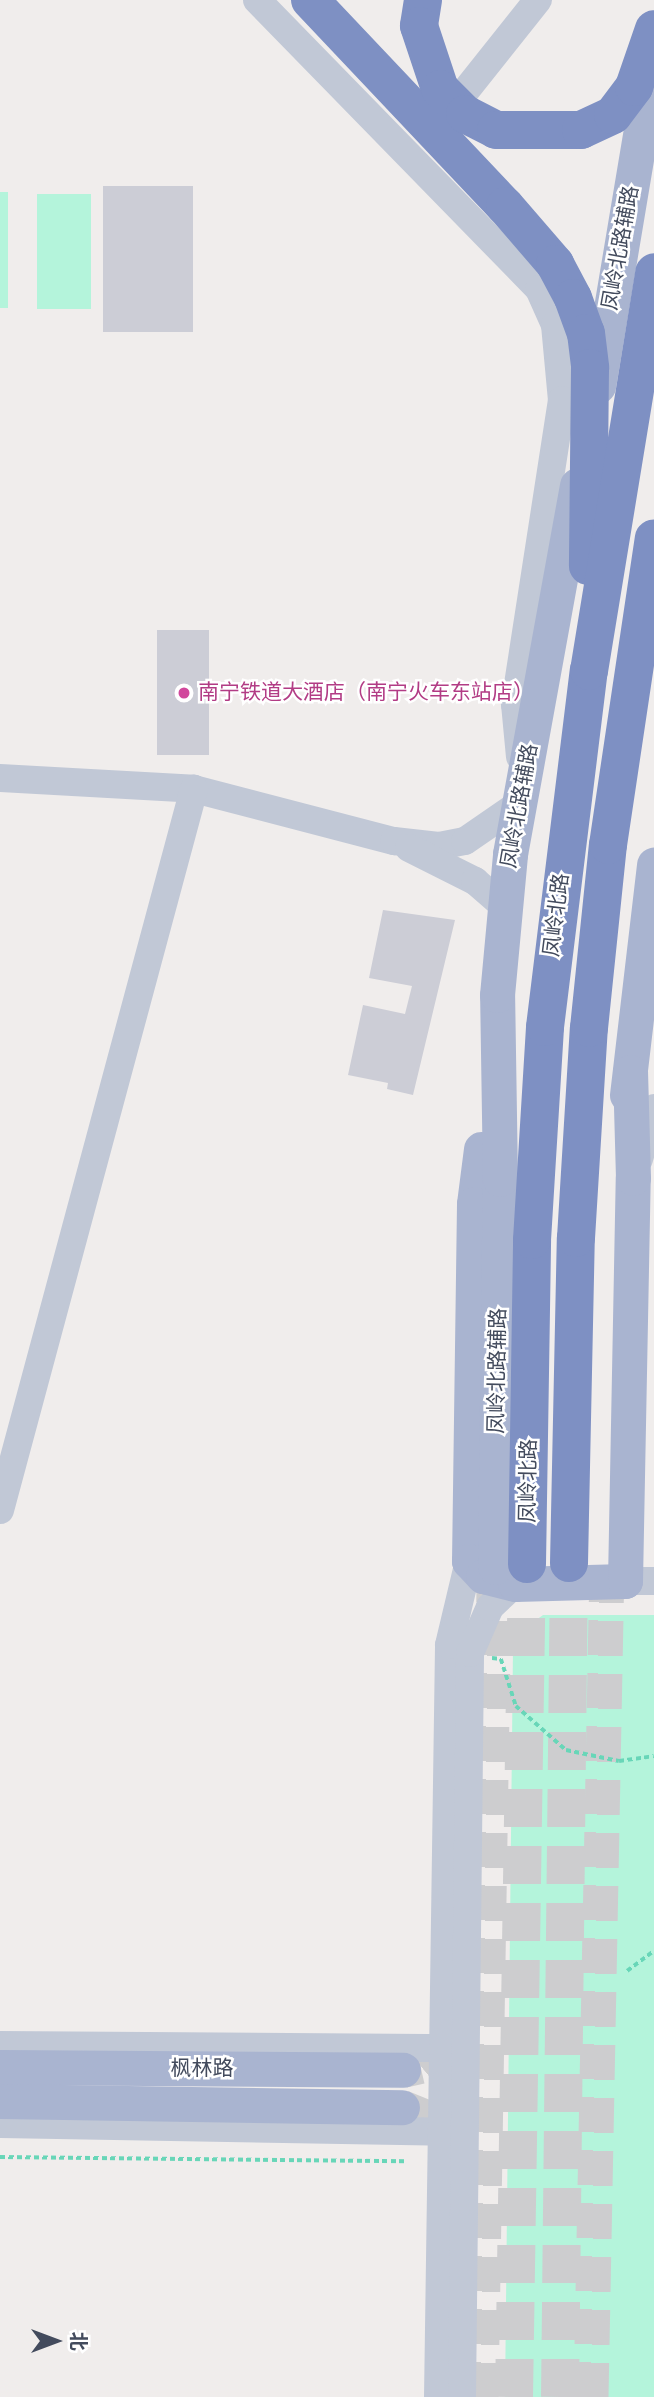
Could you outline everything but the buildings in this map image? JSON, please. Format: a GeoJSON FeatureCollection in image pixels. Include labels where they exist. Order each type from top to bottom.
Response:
{"type":"FeatureCollection","features":[{"type":"Feature","properties":{"kind":"highway"},"geometry":{"type":"LineString","coordinates":[[310,0],[505,206],[555,264],[586,333],[590,368],[587,451],[589,671]]}},
{"type":"Feature","properties":{"kind":"highway"},"geometry":{"type":"LineString","coordinates":[[423,0],[419,26],[426,55],[440,89],[465,114],[496,130],[581,130],[613,115],[634,87],[654,29]]}},
{"type":"Feature","properties":{"kind":"highway","name":"凤岭北路"},"geometry":{"type":"LineString","coordinates":[[502,1569],[532,1240],[545,1027],[589,671],[654,272]]}},
{"type":"Feature","properties":{"kind":"highway","name":"凤岭北路"},"geometry":{"type":"LineString","coordinates":[[614,1572],[576,1238],[589,1028],[608,845],[654,538]]}},
{"type":"Feature","properties":{"kind":"highway"},"geometry":{"type":"LineString","coordinates":[[608,845],[654,728]]}},
{"type":"Feature","properties":{"kind":"main road","name":"凤岭北路辅路"},"geometry":{"type":"LineString","coordinates":[[502,1569],[498,995],[505,907],[522,795],[587,451],[654,54]]}},
{"type":"Feature","properties":{"kind":"main road"},"geometry":{"type":"LineString","coordinates":[[614,1572],[614,1227],[629,1072],[654,865]]}},
{"type":"Feature","properties":{"kind":"main road"},"geometry":{"type":"LineString","coordinates":[[614,1572],[633,1178],[629,1072]]}},
{"type":"Feature","properties":{"kind":"main road"},"geometry":{"type":"LineString","coordinates":[[502,1569],[614,1572]]}},
{"type":"Feature","properties":{"kind":"main road","name":"枫林路"},"geometry":{"type":"LineString","coordinates":[[1,2052],[405,2059]]}},
{"type":"Feature","properties":{"kind":"main road","name":"枫林路"},"geometry":{"type":"LineString","coordinates":[[0,2117],[406,2119]]}},
{"type":"Feature","properties":{"kind":"street"},"geometry":{"type":"LineString","coordinates":[[0,778],[194,789],[394,841],[439,846],[465,841],[522,795],[515,704],[562,400],[555,325],[539,289],[414,156],[257,0]]}},
{"type":"Feature","properties":{"kind":"street"},"geometry":{"type":"LineString","coordinates":[[414,156],[538,0]]}},
{"type":"Feature","properties":{"kind":"street"},"geometry":{"type":"LineString","coordinates":[[0,1510],[194,789]]}},
{"type":"Feature","properties":{"kind":"street"},"geometry":{"type":"LineString","coordinates":[[394,841],[475,881],[505,907]]}},
{"type":"Feature","properties":{"kind":"street"},"geometry":{"type":"LineString","coordinates":[[633,1178],[654,1108]]}},
{"type":"Feature","properties":{"kind":"street"},"geometry":{"type":"LineString","coordinates":[[454,2048],[470,1653],[490,1607],[502,1569]]}},
{"type":"Feature","properties":{"kind":"street"},"geometry":{"type":"LineString","coordinates":[[438,2397],[453,2132],[449,1645],[502,1569]]}},
{"type":"Feature","properties":{"kind":"street"},"geometry":{"type":"LineString","coordinates":[[405,2059],[454,2048]]}},
{"type":"Feature","properties":{"kind":"street"},"geometry":{"type":"LineString","coordinates":[[406,2119],[453,2132]]}},
{"type":"Feature","properties":{"kind":"street"},"geometry":{"type":"LineString","coordinates":[[453,2132],[462,2397]]}},
{"type":"Feature","properties":{"kind":"path"},"geometry":{"type":"LineString","coordinates":[[470,1653],[500,1659],[516,1706],[566,1751],[586,1758],[619,1761],[654,1756]]}},
{"type":"Feature","properties":{"kind":"path"},"geometry":{"type":"LineString","coordinates":[[627,1971],[654,1951]]}},
{"type":"Feature","properties":{"kind":"path"},"geometry":{"type":"LineString","coordinates":[[0,2157],[407,2161]]}},
{"type":"Feature","properties":{"kind":"green space"},"geometry":{"type":"Polygon","coordinates":[[[0,192],[8,192],[8,308],[0,308],[0,192]]]}},
{"type":"Feature","properties":{"kind":"green space"},"geometry":{"type":"Polygon","coordinates":[[[37,194],[91,194],[91,309],[37,309],[37,194]]]}},
{"type":"Feature","properties":{"kind":"green space"},"geometry":{"type":"Polygon","coordinates":[[[543,1615],[654,1615],[654,2397],[505,2397],[513,1647],[518,1633],[543,1615]]]}},
{"type":"Feature","properties":{"kind":"tunnel"},"geometry":{"type":"LineString","coordinates":[[560,2397],[569,1563]]}},
{"type":"Feature","properties":{"kind":"tunnel"},"geometry":{"type":"LineString","coordinates":[[591,2397],[607,1563]]}},
{"type":"Feature","properties":{"kind":"tunnel"},"geometry":{"type":"LineString","coordinates":[[514,2397],[527,1564]]}},
{"type":"Feature","properties":{"kind":"tunnel"},"geometry":{"type":"LineString","coordinates":[[481,2397],[494,1588]]}},
{"type":"Feature","properties":{"kind":"tunnel"},"geometry":{"type":"LineString","coordinates":[[403,2070],[421,2066],[463,2031]]}},
{"type":"Feature","properties":{"kind":"tunnel"},"geometry":{"type":"LineString","coordinates":[[402,2107],[449,2126],[466,2142]]}},
{"type":"Feature","properties":{"kind":"place","name":"南宁铁道大酒店（南宁火车东站店）"},"geometry":{"type":"Point","coordinates":[184,693]}}]}
